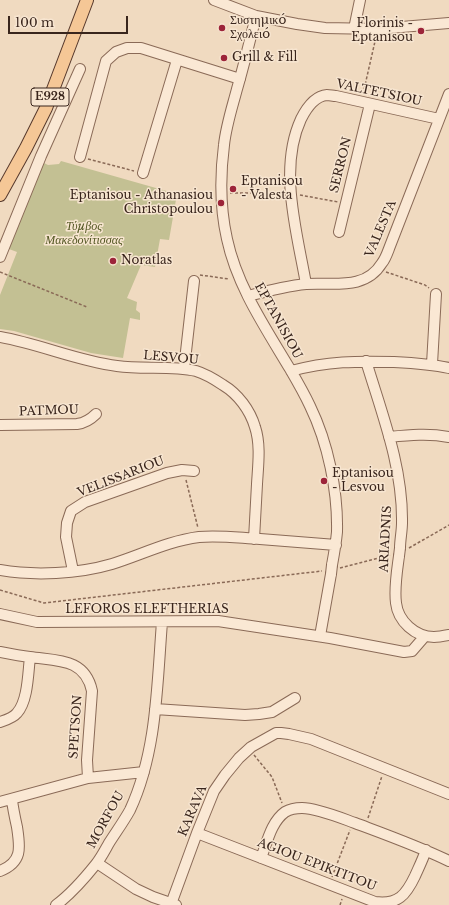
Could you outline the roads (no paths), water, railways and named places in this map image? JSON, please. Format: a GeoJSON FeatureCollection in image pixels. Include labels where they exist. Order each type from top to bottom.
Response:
{"type":"FeatureCollection","features":[{"type":"Feature","properties":{"kind":"main road","name":"E928"},"geometry":{"type":"LineString","coordinates":[[0,195],[46,108],[87,0]]}},
{"type":"Feature","properties":{"kind":"street"},"geometry":{"type":"LineString","coordinates":[[214,0],[256,16],[325,28],[378,29],[449,23]]}},
{"type":"Feature","properties":{"kind":"street"},"geometry":{"type":"LineString","coordinates":[[354,29],[360,0]]}},
{"type":"Feature","properties":{"kind":"street","name":"EPTANISIOU"},"geometry":{"type":"LineString","coordinates":[[256,16],[224,144],[222,172],[224,223],[233,260],[241,281],[260,318],[291,370],[310,406],[323,438],[336,500],[337,522],[336,545],[330,570],[320,636]]}},
{"type":"Feature","properties":{"kind":"street"},"geometry":{"type":"LineString","coordinates":[[80,157],[106,61],[116,52],[127,48],[141,48],[240,79]]}},
{"type":"Feature","properties":{"kind":"street"},"geometry":{"type":"LineString","coordinates":[[143,173],[177,60]]}},
{"type":"Feature","properties":{"kind":"street"},"geometry":{"type":"LineString","coordinates":[[0,257],[41,156],[80,69]]}},
{"type":"Feature","properties":{"kind":"street","name":"VALESTA"},"geometry":{"type":"LineString","coordinates":[[248,296],[306,284],[357,282],[371,275],[377,270],[383,262],[390,246],[449,94]]}},
{"type":"Feature","properties":{"kind":"street","name":"VALTETSIOU"},"geometry":{"type":"LineString","coordinates":[[306,284],[291,197],[290,177],[291,160],[296,134],[304,113],[310,105],[317,98],[326,95],[336,96],[439,119]]}},
{"type":"Feature","properties":{"kind":"street","name":"SERRON"},"geometry":{"type":"LineString","coordinates":[[339,232],[366,103]]}},
{"type":"Feature","properties":{"kind":"street"},"geometry":{"type":"LineString","coordinates":[[26,148],[41,156]]}},
{"type":"Feature","properties":{"kind":"street"},"geometry":{"type":"LineString","coordinates":[[184,369],[194,280]]}},
{"type":"Feature","properties":{"kind":"street"},"geometry":{"type":"LineString","coordinates":[[432,364],[436,294]]}},
{"type":"Feature","properties":{"kind":"street","name":"LESVOU"},"geometry":{"type":"LineString","coordinates":[[0,337],[102,364],[123,367],[184,369],[204,374],[228,388],[236,395],[250,414],[255,426],[257,437],[258,456],[254,539]]}},
{"type":"Feature","properties":{"kind":"street"},"geometry":{"type":"LineString","coordinates":[[291,370],[325,363],[349,361],[432,364],[449,368]]}},
{"type":"Feature","properties":{"kind":"street","name":"ARIADNIS"},"geometry":{"type":"LineString","coordinates":[[366,361],[389,437],[397,472],[401,502],[402,524],[395,595],[396,605],[403,621],[408,627],[425,636]]}},
{"type":"Feature","properties":{"kind":"street","name":"PATMOU"},"geometry":{"type":"LineString","coordinates":[[0,425],[77,424],[90,420],[96,414]]}},
{"type":"Feature","properties":{"kind":"street"},"geometry":{"type":"LineString","coordinates":[[389,437],[411,435],[449,437]]}},
{"type":"Feature","properties":{"kind":"street","name":"VELISSARIOU"},"geometry":{"type":"LineString","coordinates":[[73,571],[66,537],[67,523],[71,512],[85,502],[167,473],[183,470],[194,471]]}},
{"type":"Feature","properties":{"kind":"street"},"geometry":{"type":"LineString","coordinates":[[0,570],[26,573],[54,573],[90,569],[133,557],[178,541],[200,537],[225,537],[336,545]]}},
{"type":"Feature","properties":{"kind":"street","name":"LEFOROS ELEFTHERIAS"},"geometry":{"type":"LineString","coordinates":[[0,614],[37,622],[218,621],[320,636],[404,652],[412,651],[425,636]]}},
{"type":"Feature","properties":{"kind":"street","name":"MORFOU"},"geometry":{"type":"LineString","coordinates":[[56,905],[76,887],[97,863],[129,811],[137,793],[144,772],[155,709],[162,622]]}},
{"type":"Feature","properties":{"kind":"street"},"geometry":{"type":"LineString","coordinates":[[425,636],[433,637],[449,635]]}},
{"type":"Feature","properties":{"kind":"street","name":"SPETSON"},"geometry":{"type":"LineString","coordinates":[[0,652],[62,660],[79,668],[87,676],[92,691],[87,760],[88,778]]}},
{"type":"Feature","properties":{"kind":"street"},"geometry":{"type":"LineString","coordinates":[[0,722],[10,719],[18,713],[20,709],[25,692],[30,657]]}},
{"type":"Feature","properties":{"kind":"street"},"geometry":{"type":"LineString","coordinates":[[155,709],[245,715],[259,714],[272,712],[295,698]]}},
{"type":"Feature","properties":{"kind":"street","name":"KARAVA"},"geometry":{"type":"LineString","coordinates":[[173,904],[197,833],[214,791],[239,758],[250,748],[276,733],[311,740],[449,794]]}},
{"type":"Feature","properties":{"kind":"street"},"geometry":{"type":"LineString","coordinates":[[0,802],[12,800],[88,778],[144,772]]}},
{"type":"Feature","properties":{"kind":"street"},"geometry":{"type":"LineString","coordinates":[[0,871],[10,866],[16,860],[19,852],[20,844],[12,800]]}},
{"type":"Feature","properties":{"kind":"street"},"geometry":{"type":"LineString","coordinates":[[261,858],[272,829],[278,819],[285,812],[295,808],[303,808],[319,811],[365,827],[426,850],[449,861]]}},
{"type":"Feature","properties":{"kind":"street","name":"AGIOU EPIKTITOU"},"geometry":{"type":"LineString","coordinates":[[197,833],[375,902],[382,903],[394,901],[400,898],[409,888],[426,850]]}},
{"type":"Feature","properties":{"kind":"street"},"geometry":{"type":"LineString","coordinates":[[97,863],[136,889],[173,904]]}},
{"type":"Feature","properties":{"kind":"place","name":"Συστημικó Σχολειó"},"geometry":{"type":"Point","coordinates":[222,28]}},
{"type":"Feature","properties":{"kind":"place","name":"Florinis - Eptanisou"},"geometry":{"type":"Point","coordinates":[421,31]}},
{"type":"Feature","properties":{"kind":"place","name":"Grill & Fill"},"geometry":{"type":"Point","coordinates":[224,58]}},
{"type":"Feature","properties":{"kind":"place","name":"Eptanisou - Valesta"},"geometry":{"type":"Point","coordinates":[233,189]}},
{"type":"Feature","properties":{"kind":"place","name":"Eptanisou - Athanasiou Christopoulou"},"geometry":{"type":"Point","coordinates":[221,203]}},
{"type":"Feature","properties":{"kind":"place","name":"Noratlas"},"geometry":{"type":"Point","coordinates":[113,261]}},
{"type":"Feature","properties":{"kind":"place","name":"Eptanisou - Lesvou"},"geometry":{"type":"Point","coordinates":[324,481]}},
{"type":"Feature","properties":{"kind":"park label","name":"Τύμβος Μακεδονίτισσας"},"geometry":{"type":"Point","coordinates":[84,234]}}]}
